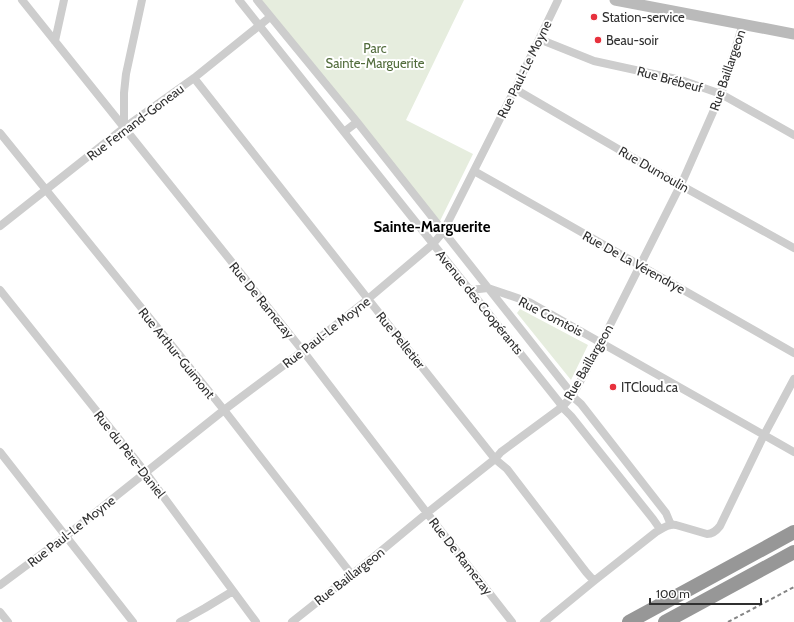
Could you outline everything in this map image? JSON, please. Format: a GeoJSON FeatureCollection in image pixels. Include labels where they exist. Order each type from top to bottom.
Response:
{"type":"FeatureCollection","features":[{"type":"Feature","properties":{"kind":"highway"},"geometry":{"type":"LineString","coordinates":[[629,622],[794,532]]}},
{"type":"Feature","properties":{"kind":"highway"},"geometry":{"type":"LineString","coordinates":[[665,622],[794,552]]}},
{"type":"Feature","properties":{"kind":"street","name":"Rue De Ramezay"},"geometry":{"type":"LineString","coordinates":[[22,0],[302,352],[512,622]]}},
{"type":"Feature","properties":{"kind":"street"},"geometry":{"type":"LineString","coordinates":[[55,41],[64,0]]}},
{"type":"Feature","properties":{"kind":"street"},"geometry":{"type":"LineString","coordinates":[[124,128],[124,93],[126,74],[142,0]]}},
{"type":"Feature","properties":{"kind":"street","name":"Avenue des Coopérants"},"geometry":{"type":"LineString","coordinates":[[239,0],[562,407],[639,500],[660,529]]}},
{"type":"Feature","properties":{"kind":"street","name":"Avenue des Coopérants"},"geometry":{"type":"LineString","coordinates":[[257,0],[357,122],[572,396],[581,404],[666,513],[671,525]]}},
{"type":"Feature","properties":{"kind":"street","name":"Rue Paul-Le Moyne"},"geometry":{"type":"LineString","coordinates":[[0,585],[66,536],[224,410],[302,352],[433,244],[443,232],[558,0]]}},
{"type":"Feature","properties":{"kind":"street"},"geometry":{"type":"LineString","coordinates":[[615,0],[794,34]]}},
{"type":"Feature","properties":{"kind":"street","name":"Rue Fernand-Goneau"},"geometry":{"type":"LineString","coordinates":[[0,226],[124,128],[194,78],[270,16]]}},
{"type":"Feature","properties":{"kind":"street","name":"Rue Baillargeon"},"geometry":{"type":"LineString","coordinates":[[292,622],[495,459],[501,452],[562,407],[572,396],[641,265],[680,185],[721,94],[743,24]]}},
{"type":"Feature","properties":{"kind":"street","name":"Rue Brébeuf"},"geometry":{"type":"LineString","coordinates":[[539,39],[594,62],[681,80],[721,94],[794,135]]}},
{"type":"Feature","properties":{"kind":"street","name":"Rue Pelletier"},"geometry":{"type":"LineString","coordinates":[[194,78],[495,459],[507,469],[594,581]]}},
{"type":"Feature","properties":{"kind":"street","name":"Rue Dumoulin"},"geometry":{"type":"LineString","coordinates":[[515,89],[680,185],[794,248]]}},
{"type":"Feature","properties":{"kind":"street"},"geometry":{"type":"LineString","coordinates":[[344,132],[357,122]]}},
{"type":"Feature","properties":{"kind":"street","name":"Rue Arthur-Guimont"},"geometry":{"type":"LineString","coordinates":[[0,133],[224,410],[352,575]]}},
{"type":"Feature","properties":{"kind":"street","name":"Rue De La Vérendrye"},"geometry":{"type":"LineString","coordinates":[[474,171],[794,352]]}},
{"type":"Feature","properties":{"kind":"street","name":"Rue Comtois"},"geometry":{"type":"LineString","coordinates":[[470,290],[488,288],[529,302],[794,452]]}},
{"type":"Feature","properties":{"kind":"street","name":"Rue du Père-Daniel"},"geometry":{"type":"LineString","coordinates":[[0,290],[146,473],[256,622]]}},
{"type":"Feature","properties":{"kind":"street"},"geometry":{"type":"LineString","coordinates":[[544,622],[665,526],[681,526],[705,534],[712,534],[715,532],[720,526],[764,435],[794,378]]}},
{"type":"Feature","properties":{"kind":"street"},"geometry":{"type":"LineString","coordinates":[[0,452],[133,622]]}},
{"type":"Feature","properties":{"kind":"street"},"geometry":{"type":"LineString","coordinates":[[180,622],[232,591]]}},
{"type":"Feature","properties":{"kind":"street"},"geometry":{"type":"LineString","coordinates":[[0,612],[8,622]]}},
{"type":"Feature","properties":{"kind":"green space","name":"Parc Sainte-Marguerite"},"geometry":{"type":"Polygon","coordinates":[[[261,0],[464,0],[406,120],[473,154],[438,225],[261,0]]]}},
{"type":"Feature","properties":{"kind":"green space"},"geometry":{"type":"Polygon","coordinates":[[[520,309],[588,345],[571,380],[517,313],[520,309]]]}},
{"type":"Feature","properties":{"kind":"railway"},"geometry":{"type":"LineString","coordinates":[[728,622],[794,587]]}},
{"type":"Feature","properties":{"kind":"place","name":"Station-service"},"geometry":{"type":"Point","coordinates":[594,17]}},
{"type":"Feature","properties":{"kind":"place","name":"Beau-soir"},"geometry":{"type":"Point","coordinates":[598,40]}},
{"type":"Feature","properties":{"kind":"place","name":"ITCloud.ca"},"geometry":{"type":"Point","coordinates":[613,387]}},
{"type":"Feature","properties":{"kind":"district","name":"Sainte-Marguerite"},"geometry":{"type":"Point","coordinates":[432,227]}}]}
